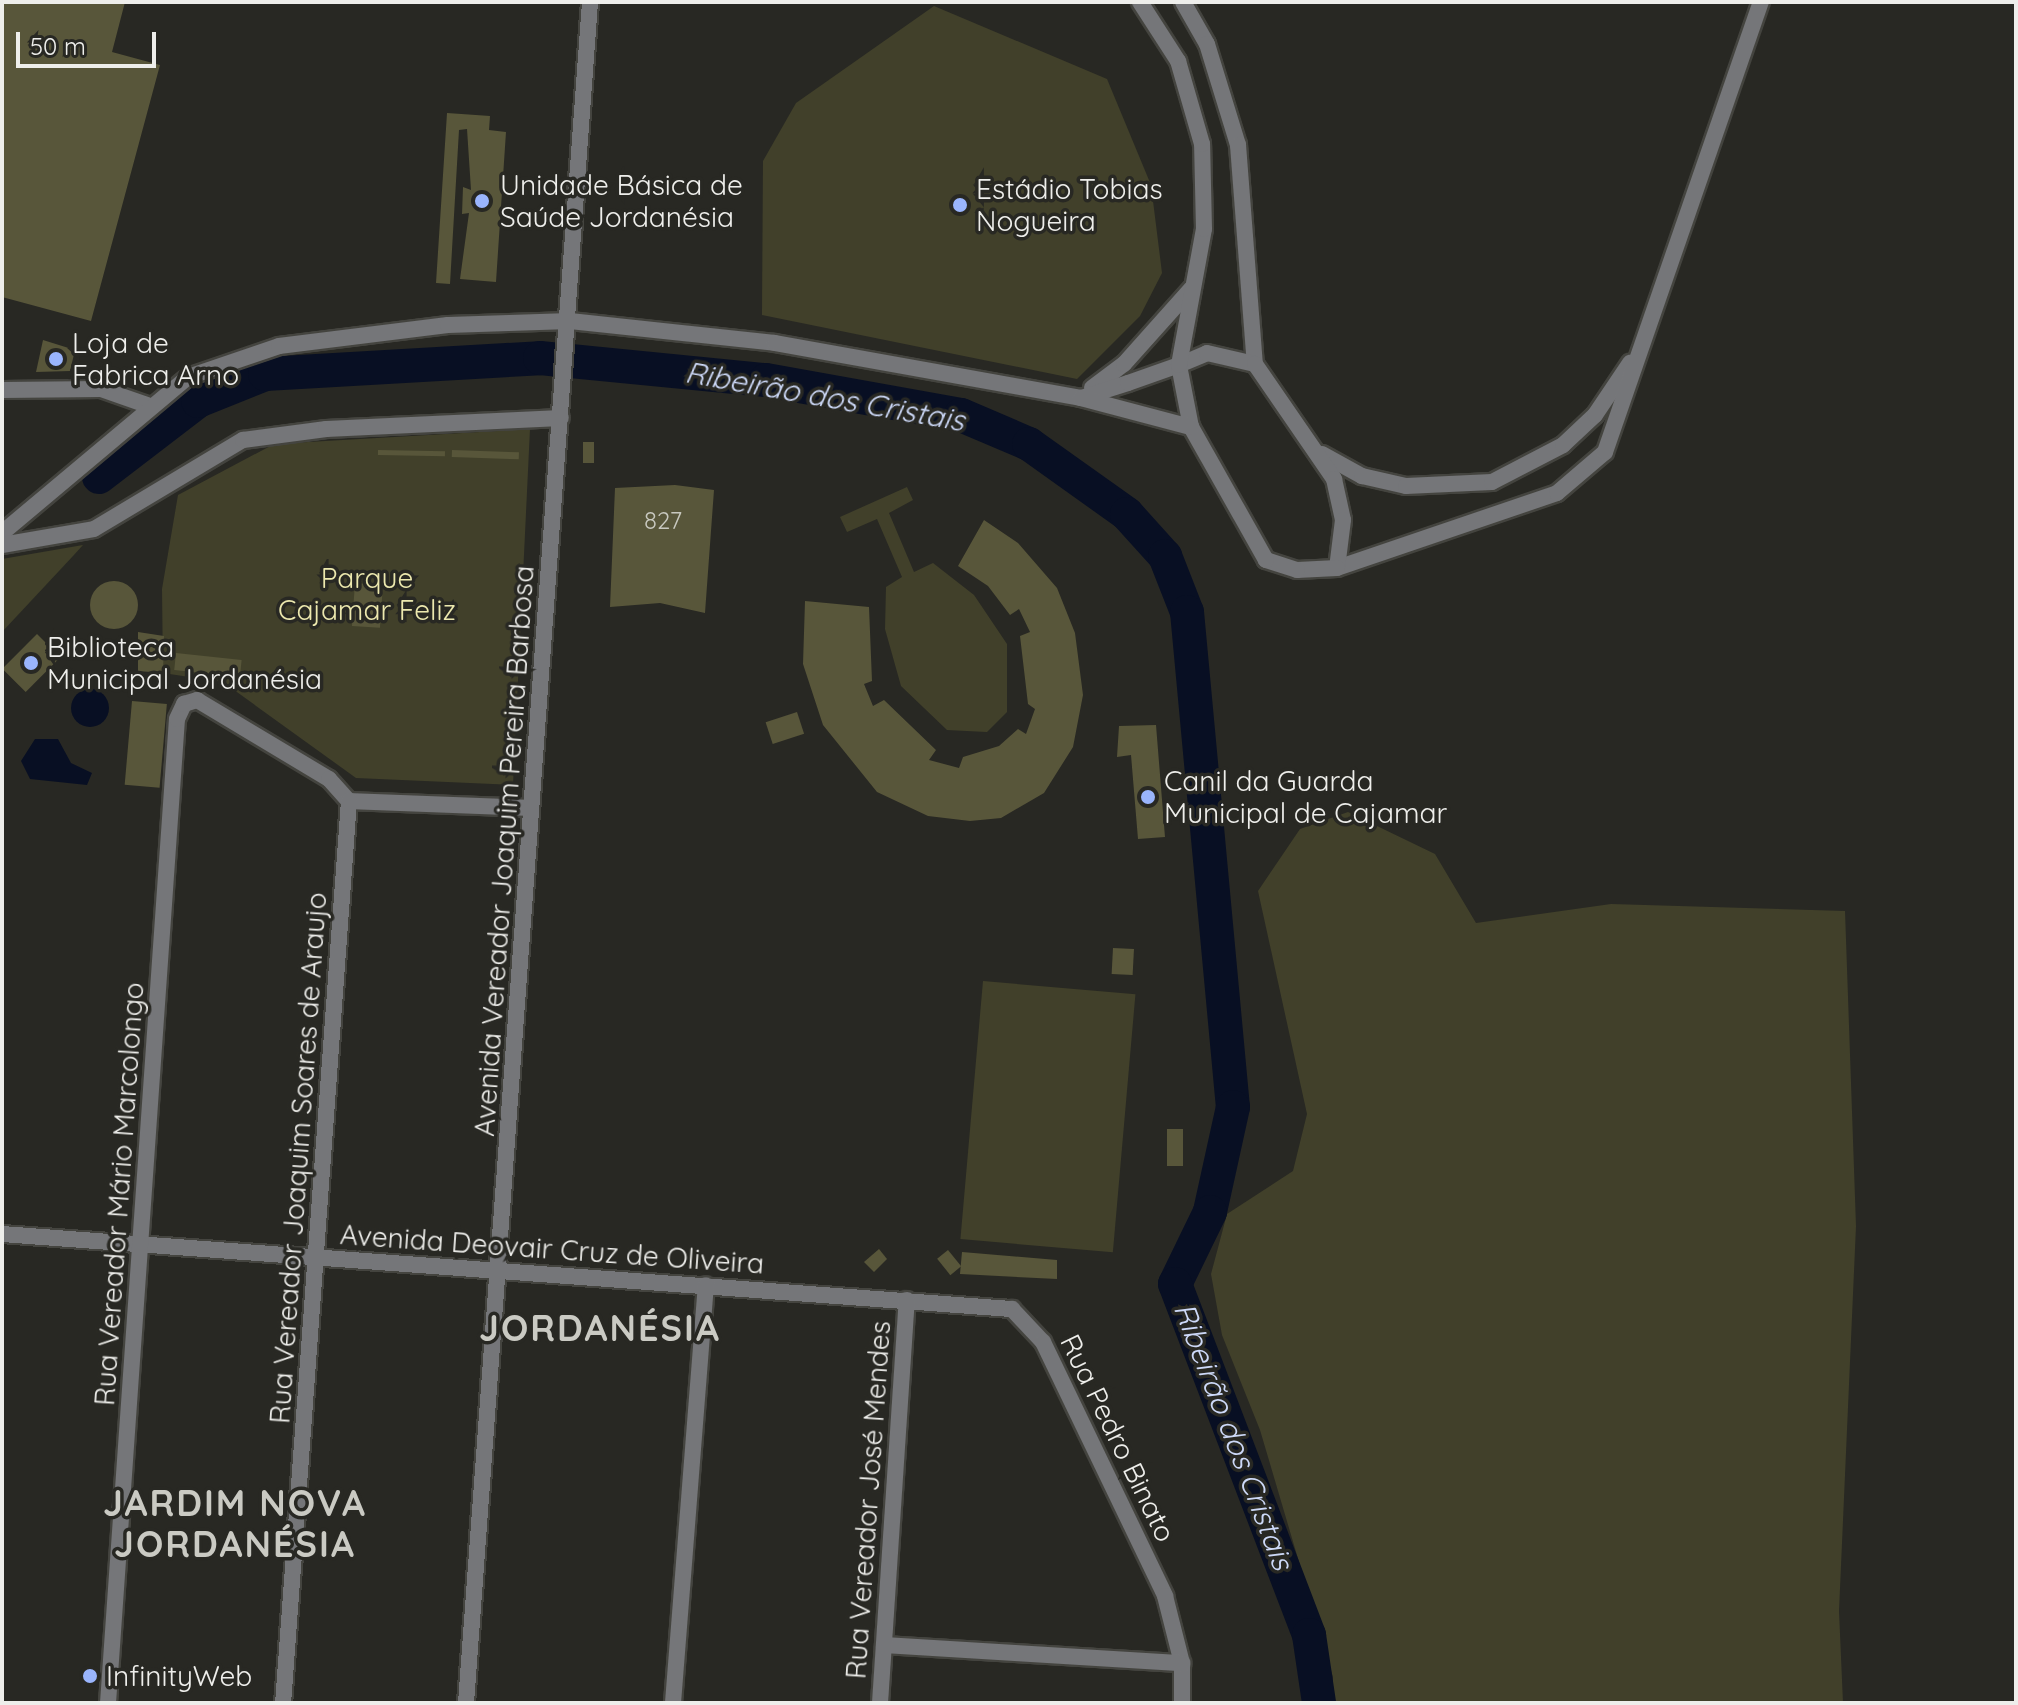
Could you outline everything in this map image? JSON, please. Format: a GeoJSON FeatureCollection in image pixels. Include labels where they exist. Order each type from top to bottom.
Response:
{"type":"FeatureCollection","features":[{"type":"Feature","properties":{"kind":"street","name":"Avenida Vereador Joaquim Pereira Barbosa"},"geometry":{"type":"LineString","coordinates":[[466,1703],[501,1270],[531,808],[570,326],[590,2]]}},
{"type":"Feature","properties":{"kind":"street"},"geometry":{"type":"LineString","coordinates":[[1140,2],[1178,61],[1202,144],[1205,216],[1179,365],[1191,427],[1266,560],[1297,570],[1337,568],[1557,493],[1588,472],[1621,423],[1637,351],[1761,2]]}},
{"type":"Feature","properties":{"kind":"street"},"geometry":{"type":"LineString","coordinates":[[1183,2],[1207,44],[1238,145],[1255,364],[1322,454],[1341,502],[1337,568]]}},
{"type":"Feature","properties":{"kind":"street"},"geometry":{"type":"LineString","coordinates":[[1082,396],[1124,364],[1195,285]]}},
{"type":"Feature","properties":{"kind":"street"},"geometry":{"type":"LineString","coordinates":[[2,533],[147,405],[188,377],[279,346],[448,325],[570,326],[775,343],[1082,396],[1191,427]]}},
{"type":"Feature","properties":{"kind":"street"},"geometry":{"type":"LineString","coordinates":[[1322,454],[1362,476],[1406,486],[1492,482],[1563,445],[1595,415],[1637,351]]}},
{"type":"Feature","properties":{"kind":"street"},"geometry":{"type":"LineString","coordinates":[[1082,396],[1221,352],[1255,364]]}},
{"type":"Feature","properties":{"kind":"street"},"geometry":{"type":"LineString","coordinates":[[2,390],[101,389],[147,405]]}},
{"type":"Feature","properties":{"kind":"street"},"geometry":{"type":"LineString","coordinates":[[2,545],[94,529],[197,465],[264,436],[561,418]]}},
{"type":"Feature","properties":{"kind":"street","name":"Rua Vereador Mário Marcolongo"},"geometry":{"type":"LineString","coordinates":[[108,1703],[144,1245],[177,719],[184,704],[197,700],[329,779],[349,801]]}},
{"type":"Feature","properties":{"kind":"street"},"geometry":{"type":"LineString","coordinates":[[349,801],[531,808]]}},
{"type":"Feature","properties":{"kind":"street","name":"Rua Vereador Joaquim Soares de Araujo"},"geometry":{"type":"LineString","coordinates":[[283,1703],[349,801]]}},
{"type":"Feature","properties":{"kind":"street","name":"Avenida Deovair Cruz de Oliveira"},"geometry":{"type":"LineString","coordinates":[[2,1234],[907,1300]]}},
{"type":"Feature","properties":{"kind":"street"},"geometry":{"type":"LineString","coordinates":[[673,1703],[706,1285]]}},
{"type":"Feature","properties":{"kind":"street","name":"Rua Vereador José Mendes"},"geometry":{"type":"LineString","coordinates":[[880,1703],[907,1300]]}},
{"type":"Feature","properties":{"kind":"street","name":"Rua Pedro Binato"},"geometry":{"type":"LineString","coordinates":[[907,1300],[998,1304],[1034,1328],[1148,1558],[1182,1663],[1182,1703]]}},
{"type":"Feature","properties":{"kind":"street"},"geometry":{"type":"LineString","coordinates":[[884,1645],[1182,1663]]}},
{"type":"Feature","properties":{"kind":"green space","name":"Estádio Tobias Nogueira"},"geometry":{"type":"Polygon","coordinates":[[[934,6],[1107,79],[1151,185],[1162,273],[1140,316],[1077,379],[762,315],[763,161],[796,103],[934,6]]]}},
{"type":"Feature","properties":{"kind":"green space","name":"Parque Cajamar Feliz"},"geometry":{"type":"Polygon","coordinates":[[[530,429],[513,785],[356,778],[223,682],[163,673],[162,589],[178,495],[274,444],[530,429]]]}},
{"type":"Feature","properties":{"kind":"green space"},"geometry":{"type":"Polygon","coordinates":[[[907,487],[913,500],[889,513],[914,572],[933,563],[974,595],[1007,644],[1007,712],[987,732],[947,730],[901,686],[885,629],[886,587],[902,577],[877,519],[847,532],[840,517],[907,487]]]}},
{"type":"Feature","properties":{"kind":"green space"},"geometry":{"type":"Polygon","coordinates":[[[83,545],[73,556],[2,632],[2,559],[83,545]]]}},
{"type":"Feature","properties":{"kind":"green space"},"geometry":{"type":"Polygon","coordinates":[[[1348,812],[1435,854],[1476,923],[1611,904],[1845,911],[1856,1226],[1839,1611],[1843,1703],[1333,1703],[1333,1677],[1260,1430],[1222,1335],[1211,1274],[1227,1214],[1293,1171],[1307,1114],[1258,891],[1300,829],[1348,812]]]}},
{"type":"Feature","properties":{"kind":"green space"},"geometry":{"type":"Polygon","coordinates":[[[983,981],[1135,994],[1113,1252],[960,1239],[983,981]]]}},
{"type":"Feature","properties":{"kind":"water"},"geometry":{"type":"Polygon","coordinates":[[[90,689],[104,694],[109,708],[104,722],[90,727],[76,722],[71,708],[76,694],[90,689]]]}},
{"type":"Feature","properties":{"kind":"water"},"geometry":{"type":"Polygon","coordinates":[[[35,739],[58,739],[71,763],[92,773],[87,785],[30,779],[21,761],[35,739]]]}},
{"type":"Feature","properties":{"kind":"building"},"geometry":{"type":"Polygon","coordinates":[[[2,2],[125,2],[112,52],[160,65],[91,321],[2,297],[2,2]]]}},
{"type":"Feature","properties":{"kind":"building","name":"Unidade Básica de Saúde Jordanésia"},"geometry":{"type":"Polygon","coordinates":[[[447,113],[490,116],[489,130],[506,132],[496,282],[460,279],[469,213],[462,214],[463,187],[471,190],[467,129],[459,130],[450,284],[436,283],[447,113]]]}},
{"type":"Feature","properties":{"kind":"building"},"geometry":{"type":"Polygon","coordinates":[[[43,340],[75,350],[70,371],[36,372],[43,340]]]}},
{"type":"Feature","properties":{"kind":"building"},"geometry":{"type":"Polygon","coordinates":[[[583,442],[594,442],[594,463],[583,463],[583,442]]]}},
{"type":"Feature","properties":{"kind":"building"},"geometry":{"type":"Polygon","coordinates":[[[378,450],[445,451],[445,456],[378,455],[378,450]]]}},
{"type":"Feature","properties":{"kind":"building"},"geometry":{"type":"Polygon","coordinates":[[[452,450],[519,452],[519,459],[452,457],[452,450]]]}},
{"type":"Feature","properties":{"kind":"building"},"geometry":{"type":"Polygon","coordinates":[[[675,485],[714,490],[705,613],[660,603],[610,607],[615,488],[675,485]]]}},
{"type":"Feature","properties":{"kind":"building"},"geometry":{"type":"Polygon","coordinates":[[[984,520],[1018,543],[1057,588],[1075,633],[1083,695],[1073,747],[1044,793],[1001,818],[970,821],[928,816],[877,792],[823,725],[803,664],[805,601],[869,607],[872,681],[864,684],[873,706],[884,700],[936,750],[929,760],[959,768],[963,757],[999,746],[1018,729],[1026,734],[1035,709],[1028,704],[1020,636],[1030,632],[1019,609],[1010,615],[988,586],[958,566],[984,520]]]}},
{"type":"Feature","properties":{"kind":"building"},"geometry":{"type":"Polygon","coordinates":[[[114,581],[123,582],[131,588],[137,596],[137,614],[131,622],[123,628],[114,629],[105,628],[97,622],[91,614],[90,605],[91,596],[97,588],[105,582],[114,581]]]}},
{"type":"Feature","properties":{"kind":"building"},"geometry":{"type":"Polygon","coordinates":[[[355,583],[383,585],[380,628],[352,626],[355,583]]]}},
{"type":"Feature","properties":{"kind":"building"},"geometry":{"type":"Polygon","coordinates":[[[138,632],[164,636],[163,673],[138,671],[138,632]]]}},
{"type":"Feature","properties":{"kind":"building","name":"Biblioteca Municipal Jordanésia"},"geometry":{"type":"Polygon","coordinates":[[[37,634],[60,657],[26,692],[2,669],[37,634]]]}},
{"type":"Feature","properties":{"kind":"building"},"geometry":{"type":"Polygon","coordinates":[[[176,653],[242,660],[240,677],[174,670],[176,653]]]}},
{"type":"Feature","properties":{"kind":"building"},"geometry":{"type":"Polygon","coordinates":[[[132,701],[167,704],[160,788],[125,785],[132,701]]]}},
{"type":"Feature","properties":{"kind":"building"},"geometry":{"type":"Polygon","coordinates":[[[797,712],[804,734],[773,744],[766,722],[797,712]]]}},
{"type":"Feature","properties":{"kind":"building","name":"Canil da Guarda Municipal de Cajamar"},"geometry":{"type":"Polygon","coordinates":[[[1156,725],[1165,837],[1138,839],[1131,755],[1117,757],[1119,726],[1156,725]]]}},
{"type":"Feature","properties":{"kind":"building"},"geometry":{"type":"Polygon","coordinates":[[[1113,948],[1134,949],[1133,975],[1112,974],[1113,948]]]}},
{"type":"Feature","properties":{"kind":"building"},"geometry":{"type":"Polygon","coordinates":[[[1167,1129],[1183,1129],[1183,1166],[1167,1166],[1167,1129]]]}},
{"type":"Feature","properties":{"kind":"building"},"geometry":{"type":"Polygon","coordinates":[[[879,1249],[887,1259],[874,1272],[864,1262],[879,1249]]]}},
{"type":"Feature","properties":{"kind":"building"},"geometry":{"type":"Polygon","coordinates":[[[948,1250],[961,1266],[950,1275],[937,1259],[948,1250]]]}},
{"type":"Feature","properties":{"kind":"building"},"geometry":{"type":"Polygon","coordinates":[[[962,1252],[1057,1260],[1057,1279],[960,1274],[962,1252]]]}},
{"type":"Feature","properties":{"kind":"waterway","name":"Ribeirão dos Cristais"},"geometry":{"type":"LineString","coordinates":[[99,477],[198,401],[265,374],[540,358],[766,380],[961,415],[1029,444],[1127,514],[1165,556],[1187,612],[1233,1107],[1210,1212],[1175,1284],[1309,1635],[1319,1703]]}},
{"type":"Feature","properties":{"kind":"place","name":"Unidade Básica de Saúde Jordanésia"},"geometry":{"type":"Point","coordinates":[482,201]}},
{"type":"Feature","properties":{"kind":"place","name":"Estádio Tobias Nogueira"},"geometry":{"type":"Point","coordinates":[960,205]}},
{"type":"Feature","properties":{"kind":"place","name":"Loja de Fabrica Arno"},"geometry":{"type":"Point","coordinates":[56,359]}},
{"type":"Feature","properties":{"kind":"place","name":"Biblioteca Municipal Jordanésia"},"geometry":{"type":"Point","coordinates":[31,663]}},
{"type":"Feature","properties":{"kind":"place","name":"Canil da Guarda Municipal de Cajamar"},"geometry":{"type":"Point","coordinates":[1148,797]}},
{"type":"Feature","properties":{"kind":"place","name":"InfinityWeb"},"geometry":{"type":"Point","coordinates":[90,1676]}},
{"type":"Feature","properties":{"kind":"district","name":"JORDANÉSIA"},"geometry":{"type":"Point","coordinates":[600,1328]}},
{"type":"Feature","properties":{"kind":"district","name":"JARDIM NOVA JORDANÉSIA"},"geometry":{"type":"Point","coordinates":[235,1522]}}]}
